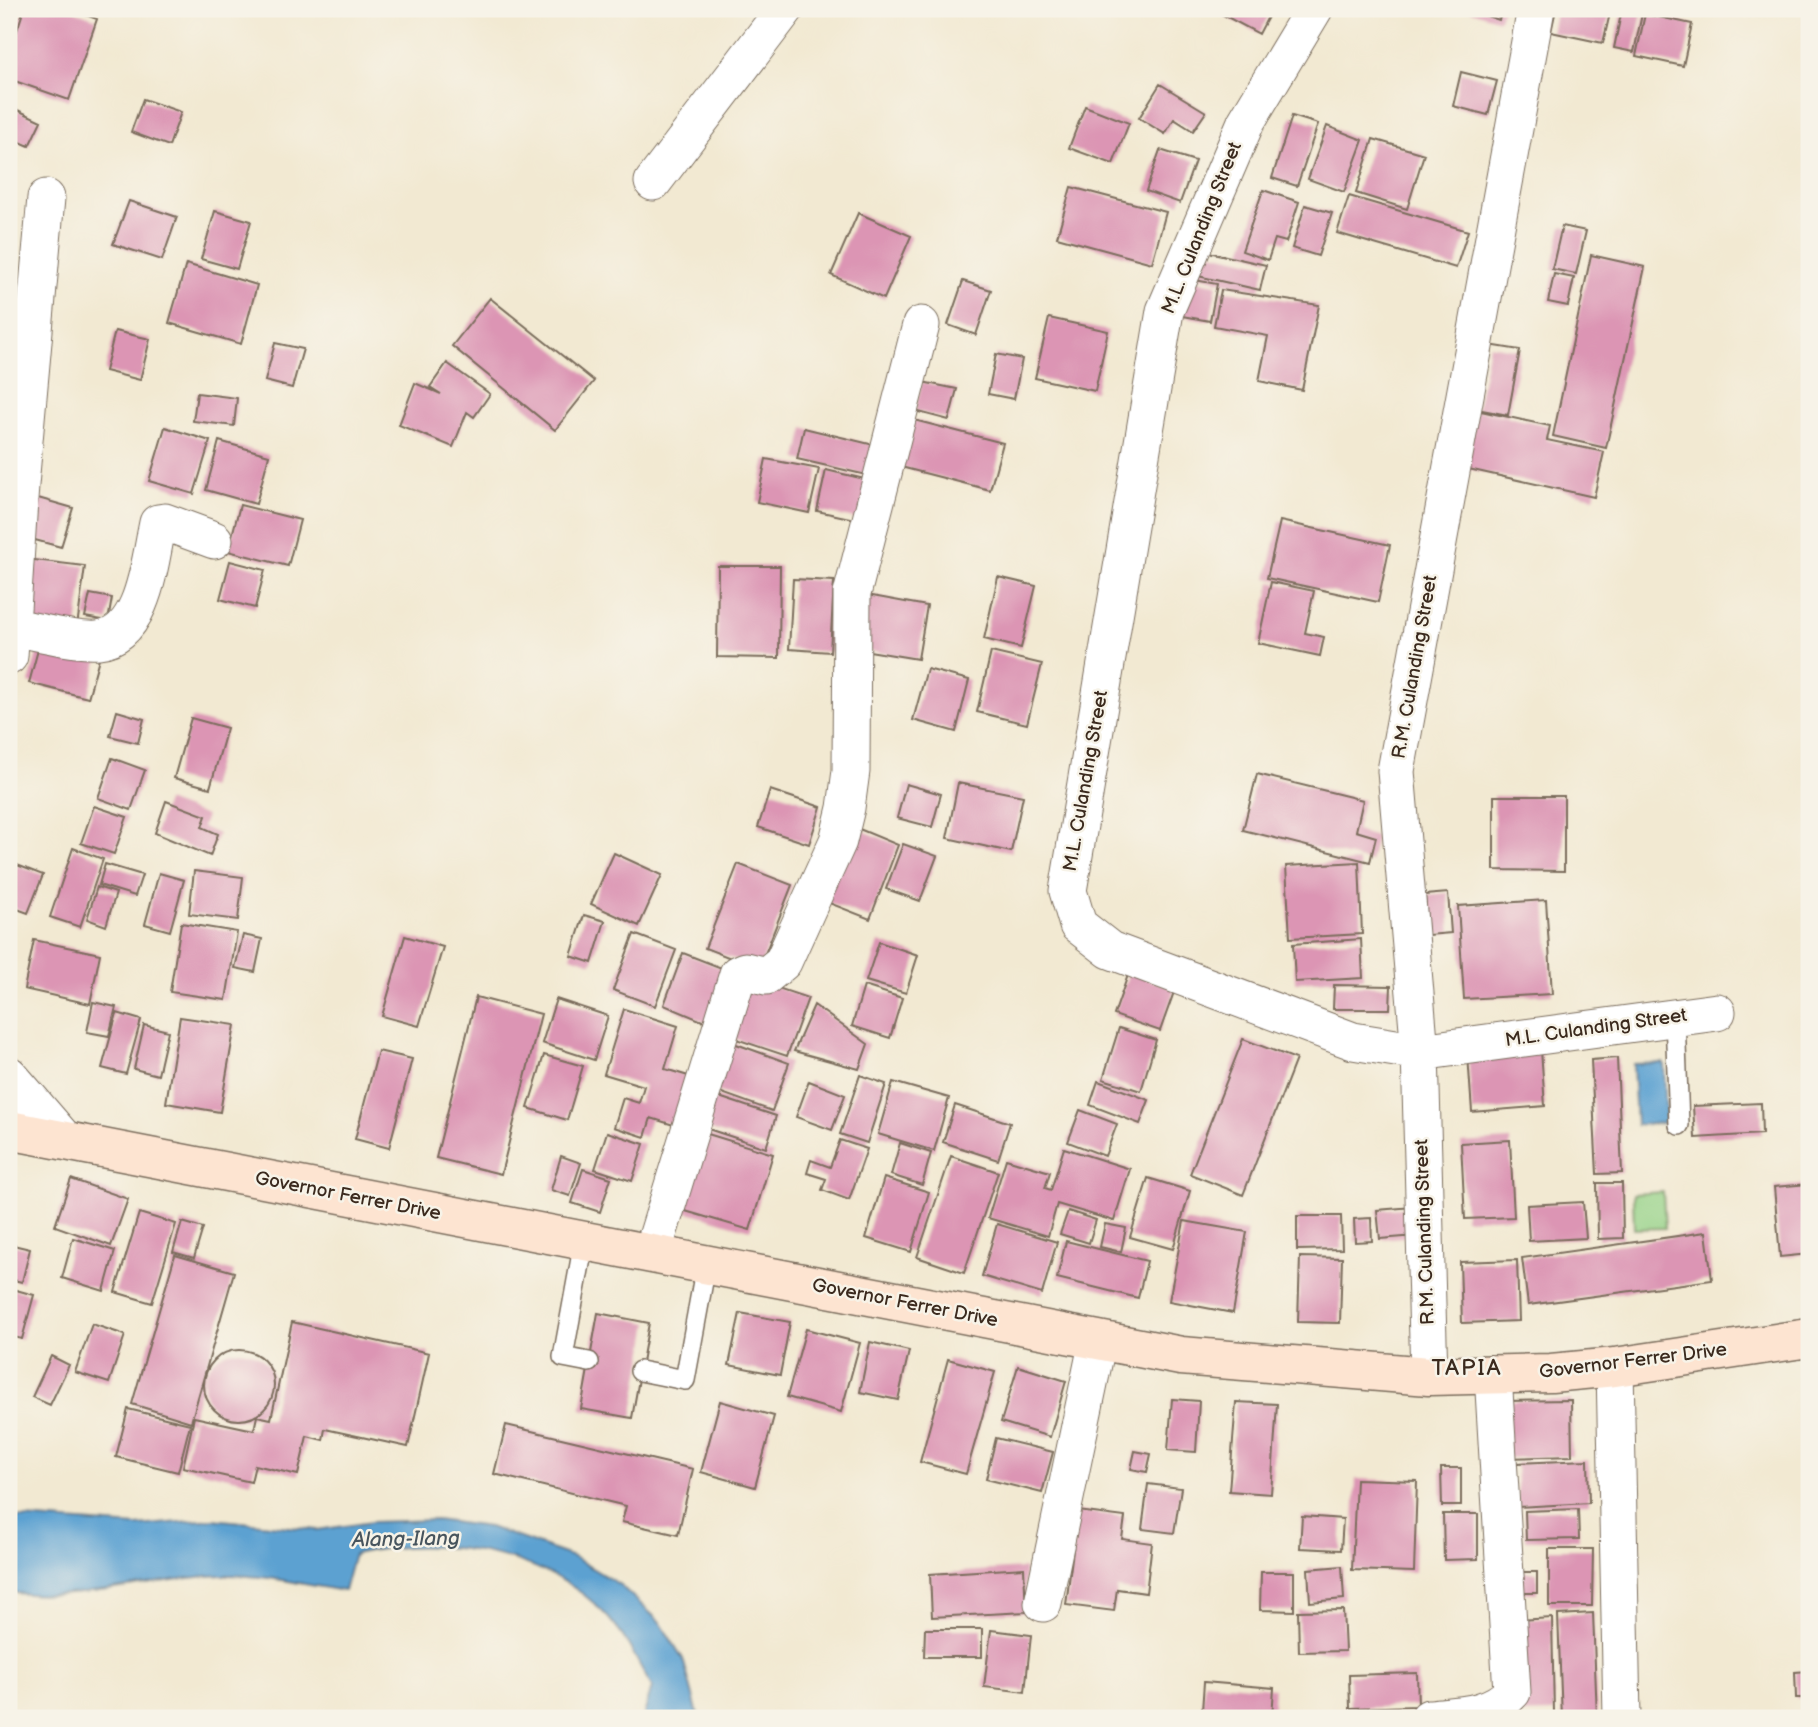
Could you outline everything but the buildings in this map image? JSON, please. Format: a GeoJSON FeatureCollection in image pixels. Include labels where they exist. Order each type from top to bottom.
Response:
{"type":"FeatureCollection","features":[{"type":"Feature","properties":{"kind":"main road","name":"Governor Ferrer Drive"},"geometry":{"type":"LineString","coordinates":[[9,1130],[1181,1356],[1429,1376],[1615,1367],[1809,1338]]}},
{"type":"Feature","properties":{"kind":"street"},"geometry":{"type":"LineString","coordinates":[[653,183],[786,9]]}},
{"type":"Feature","properties":{"kind":"street","name":"M.L. Culanding Street"},"geometry":{"type":"LineString","coordinates":[[1314,9],[1246,122],[1165,311],[1068,891],[1078,925],[1110,950],[1353,1041],[1420,1052],[1717,1012]]}},
{"type":"Feature","properties":{"kind":"street","name":"R.M. Culanding Street"},"geometry":{"type":"LineString","coordinates":[[1429,1376],[1420,1052],[1396,771],[1536,9]]}},
{"type":"Feature","properties":{"kind":"street"},"geometry":{"type":"LineString","coordinates":[[46,198],[20,485],[11,642],[99,640],[122,632],[139,606],[158,523],[165,522],[214,540]]}},
{"type":"Feature","properties":{"kind":"street"},"geometry":{"type":"LineString","coordinates":[[652,1254],[737,974],[745,971],[766,976],[783,962],[838,841],[851,771],[852,594],[921,325]]}},
{"type":"Feature","properties":{"kind":"street"},"geometry":{"type":"LineString","coordinates":[[9,1074],[66,1140]]}},
{"type":"Feature","properties":{"kind":"street"},"geometry":{"type":"LineString","coordinates":[[1043,1602],[1098,1340]]}},
{"type":"Feature","properties":{"kind":"street"},"geometry":{"type":"LineString","coordinates":[[1615,1367],[1622,1718]]}},
{"type":"Feature","properties":{"kind":"street"},"geometry":{"type":"LineString","coordinates":[[1429,1718],[1478,1712],[1502,1704],[1511,1692],[1493,1374]]}},
{"type":"Feature","properties":{"kind":"lane"},"geometry":{"type":"LineString","coordinates":[[1675,1017],[1679,1125]]}},
{"type":"Feature","properties":{"kind":"lane"},"geometry":{"type":"LineString","coordinates":[[584,1242],[563,1357],[589,1362]]}},
{"type":"Feature","properties":{"kind":"lane"},"geometry":{"type":"LineString","coordinates":[[640,1371],[685,1380],[706,1265]]}},
{"type":"Feature","properties":{"kind":"green space"},"geometry":{"type":"Polygon","coordinates":[[[1663,1192],[1665,1228],[1634,1229],[1633,1194],[1663,1192]]]}},
{"type":"Feature","properties":{"kind":"water"},"geometry":{"type":"Polygon","coordinates":[[[1664,1063],[1666,1123],[1636,1125],[1633,1064],[1664,1063]]]}},
{"type":"Feature","properties":{"kind":"water","name":"Alang-Ilang"},"geometry":{"type":"Polygon","coordinates":[[[9,1517],[137,1526],[213,1519],[317,1530],[372,1522],[436,1520],[489,1527],[573,1557],[620,1585],[660,1622],[683,1659],[699,1718],[643,1718],[652,1687],[619,1631],[595,1604],[566,1583],[534,1567],[499,1555],[425,1546],[354,1554],[344,1591],[268,1578],[222,1575],[90,1592],[36,1595],[9,1592],[9,1517]]]}},
{"type":"Feature","properties":{"kind":"district","name":"TAPIA"},"geometry":{"type":"Point","coordinates":[1467,1368]}}]}
